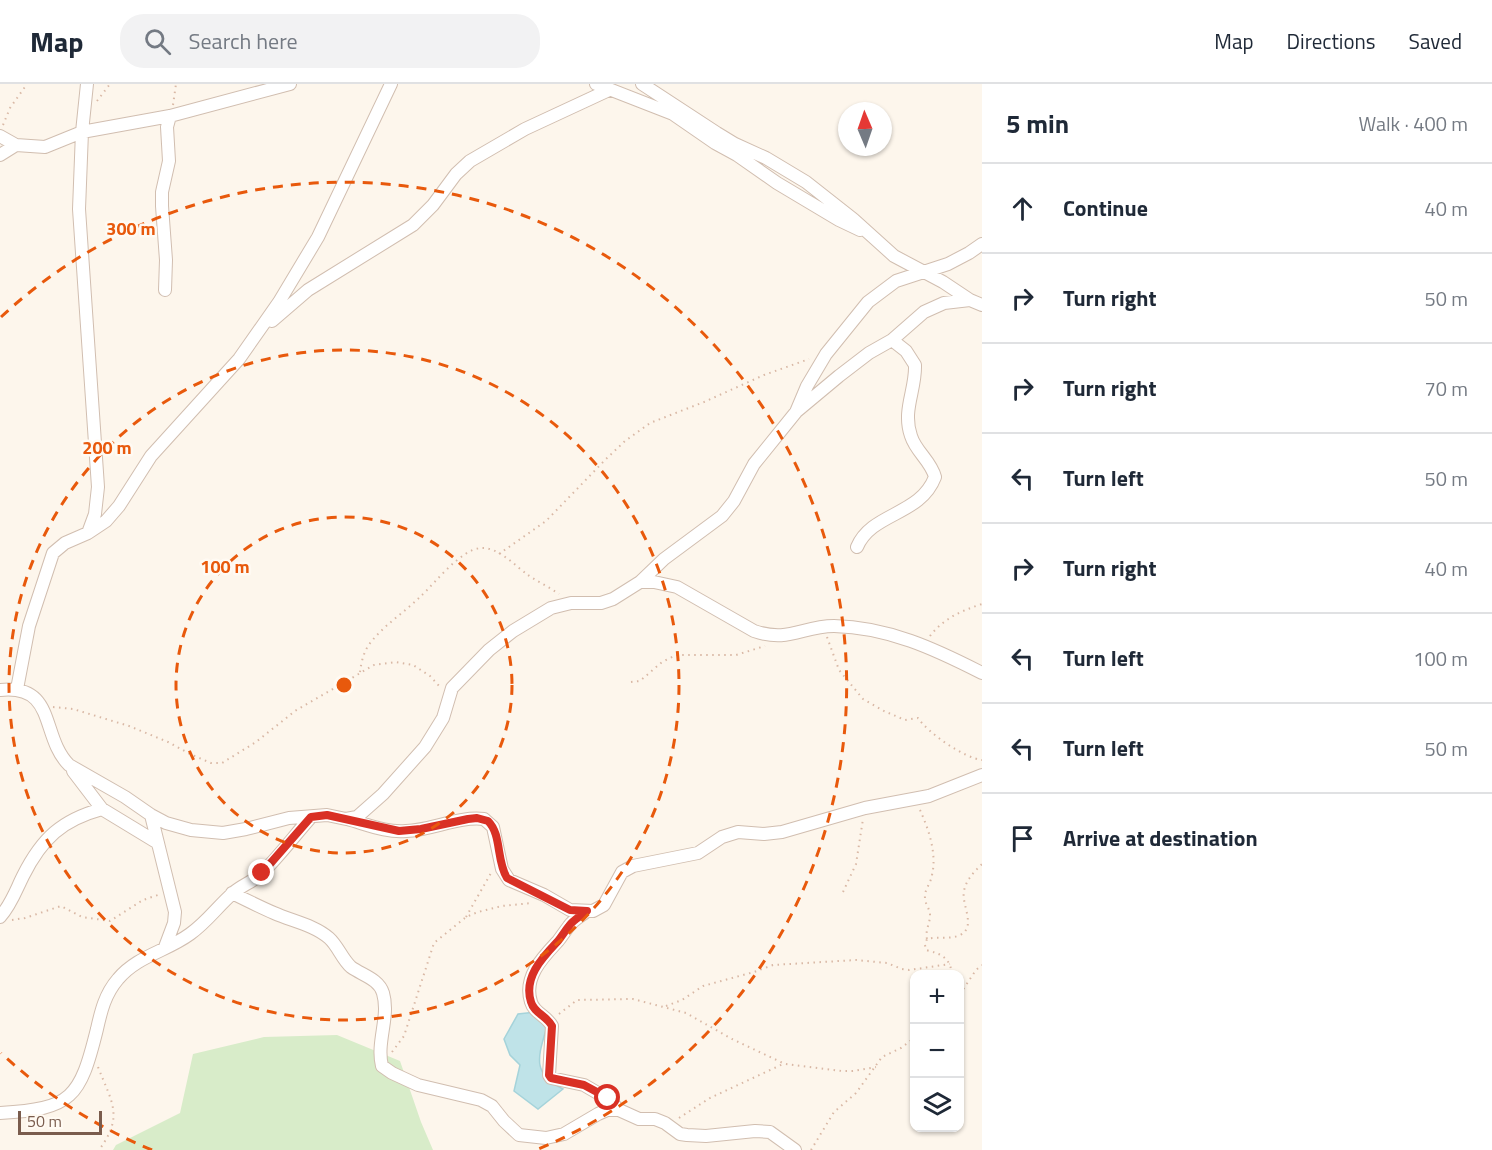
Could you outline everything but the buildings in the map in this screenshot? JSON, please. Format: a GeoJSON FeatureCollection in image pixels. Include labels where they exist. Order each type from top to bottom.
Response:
{"type":"FeatureCollection","features":[{"type":"Feature","properties":{"kind":"street"},"geometry":{"type":"LineString","coordinates":[[87,84],[82,132],[79,209],[99,487],[95,514],[88,533]]}},
{"type":"Feature","properties":{"kind":"street"},"geometry":{"type":"LineString","coordinates":[[0,155],[16,145],[45,147],[82,132],[170,116],[290,84]]}},
{"type":"Feature","properties":{"kind":"street"},"geometry":{"type":"LineString","coordinates":[[16,689],[27,634],[53,553],[65,543],[88,533],[106,521],[119,506],[151,456],[239,359],[279,302],[318,237],[391,84]]}},
{"type":"Feature","properties":{"kind":"street"},"geometry":{"type":"LineString","coordinates":[[596,84],[673,114],[777,183],[869,235]]}},
{"type":"Feature","properties":{"kind":"street"},"geometry":{"type":"LineString","coordinates":[[642,84],[717,134],[766,158],[806,182],[854,219],[899,260],[976,302]]}},
{"type":"Feature","properties":{"kind":"street"},"geometry":{"type":"LineString","coordinates":[[257,333],[308,290],[413,225],[433,205],[456,174],[470,161],[535,124],[609,90]]}},
{"type":"Feature","properties":{"kind":"street"},"geometry":{"type":"LineString","coordinates":[[165,290],[166,260],[162,192],[169,160],[167,127],[170,116]]}},
{"type":"Feature","properties":{"kind":"street"},"geometry":{"type":"LineString","coordinates":[[2,131],[16,145]]}},
{"type":"Feature","properties":{"kind":"street"},"geometry":{"type":"LineString","coordinates":[[796,412],[810,379],[826,354],[860,310],[883,289],[896,281],[925,273],[969,253],[982,244]]}},
{"type":"Feature","properties":{"kind":"street"},"geometry":{"type":"LineString","coordinates":[[346,819],[357,817],[368,808],[420,752],[443,718],[452,688],[472,666],[513,631],[551,608],[571,603],[601,603],[613,599],[639,582],[664,559],[709,528],[722,516],[734,501],[754,464],[796,412],[869,353],[892,340],[924,312],[934,306],[954,301],[976,302]]}},
{"type":"Feature","properties":{"kind":"street"},"geometry":{"type":"LineString","coordinates":[[857,547],[869,529],[904,511],[926,493],[936,477],[934,470],[915,446],[910,435],[908,403],[915,365],[906,351],[892,340]]}},
{"type":"Feature","properties":{"kind":"street"},"geometry":{"type":"LineString","coordinates":[[639,582],[654,582],[677,587],[754,631],[764,634],[786,636],[835,626],[889,634],[906,638],[982,673]]}},
{"type":"Feature","properties":{"kind":"street"},"geometry":{"type":"LineString","coordinates":[[0,690],[16,689],[32,696],[42,705],[60,757],[69,765],[102,809],[158,843]]}},
{"type":"Feature","properties":{"kind":"street"},"geometry":{"type":"LineString","coordinates":[[69,765],[126,797],[151,816],[191,830],[223,833],[289,818],[327,815],[404,831],[468,819],[484,819],[491,824],[494,830],[504,874],[513,882],[544,895],[570,910],[587,911],[604,905],[618,878],[626,869],[633,866],[698,853],[729,834],[747,831],[764,834],[782,832],[865,808],[942,792],[982,775]]}},
{"type":"Feature","properties":{"kind":"street"},"geometry":{"type":"LineString","coordinates":[[3,919],[28,867],[48,839],[66,823],[81,815],[102,809]]}},
{"type":"Feature","properties":{"kind":"street"},"geometry":{"type":"LineString","coordinates":[[151,816],[175,918],[165,947]]}},
{"type":"Feature","properties":{"kind":"street"},"geometry":{"type":"LineString","coordinates":[[0,1113],[35,1110],[65,1100],[78,1086],[91,1052],[102,1007],[111,988],[128,968],[189,935],[212,916],[232,893],[262,873],[311,817]]}},
{"type":"Feature","properties":{"kind":"street"},"geometry":{"type":"LineString","coordinates":[[232,893],[272,913],[315,929],[328,937],[338,947],[348,964],[378,984],[386,1008],[381,1061],[382,1066],[392,1073],[418,1085],[481,1100],[492,1106],[519,1135],[546,1138],[564,1134],[607,1110],[619,1110]]}},
{"type":"Feature","properties":{"kind":"street"},"geometry":{"type":"LineString","coordinates":[[587,911],[570,924],[561,938],[541,959],[535,969],[529,990],[531,1004],[550,1022],[553,1037],[549,1075],[551,1078],[584,1085],[608,1098],[619,1110],[639,1119],[656,1119],[680,1134],[706,1136],[755,1131],[770,1132],[795,1150]]}},
{"type":"Feature","properties":{"kind":"path"},"geometry":{"type":"LineString","coordinates":[[2,131],[10,108],[27,84]]}},
{"type":"Feature","properties":{"kind":"path"},"geometry":{"type":"LineString","coordinates":[[170,116],[177,85]]}},
{"type":"Feature","properties":{"kind":"path"},"geometry":{"type":"LineString","coordinates":[[499,554],[546,521],[619,447],[650,423],[764,375],[826,354]]}},
{"type":"Feature","properties":{"kind":"path"},"geometry":{"type":"LineString","coordinates":[[360,672],[368,647],[386,627],[421,596],[445,570],[473,550],[490,549],[571,603]]}},
{"type":"Feature","properties":{"kind":"path"},"geometry":{"type":"LineString","coordinates":[[922,645],[949,617],[982,604]]}},
{"type":"Feature","properties":{"kind":"path"},"geometry":{"type":"LineString","coordinates":[[825,627],[839,670],[863,699],[905,720],[918,718],[927,729],[964,755],[982,760]]}},
{"type":"Feature","properties":{"kind":"path"},"geometry":{"type":"LineString","coordinates":[[631,682],[640,681],[662,662],[676,655],[745,654],[772,645],[786,636]]}},
{"type":"Feature","properties":{"kind":"path"},"geometry":{"type":"LineString","coordinates":[[42,705],[73,709],[129,726],[211,763],[222,763],[256,742],[295,711],[374,665],[396,662],[413,665],[430,676],[448,696]]}},
{"type":"Feature","properties":{"kind":"path"},"geometry":{"type":"LineString","coordinates":[[915,799],[929,835],[934,862],[932,877],[925,893],[930,915],[924,945],[926,950],[943,955],[950,964],[951,970]]}},
{"type":"Feature","properties":{"kind":"path"},"geometry":{"type":"LineString","coordinates":[[843,892],[858,858],[865,808]]}},
{"type":"Feature","properties":{"kind":"path"},"geometry":{"type":"LineString","coordinates":[[466,917],[499,858]]}},
{"type":"Feature","properties":{"kind":"path"},"geometry":{"type":"LineString","coordinates":[[927,939],[958,936],[963,933],[968,916],[964,905],[964,890],[970,878],[982,864]]}},
{"type":"Feature","properties":{"kind":"path"},"geometry":{"type":"LineString","coordinates":[[3,919],[25,918],[62,906],[81,917],[110,921],[143,900],[170,890]]}},
{"type":"Feature","properties":{"kind":"path"},"geometry":{"type":"LineString","coordinates":[[381,1061],[396,1049],[404,1036],[434,943],[466,917],[478,912],[502,906],[532,903]]}},
{"type":"Feature","properties":{"kind":"path"},"geometry":{"type":"LineString","coordinates":[[666,1006],[682,1000],[703,986],[773,965],[855,960],[887,963],[909,970],[950,964]]}},
{"type":"Feature","properties":{"kind":"path"},"geometry":{"type":"LineString","coordinates":[[964,988],[982,965]]}},
{"type":"Feature","properties":{"kind":"path"},"geometry":{"type":"LineString","coordinates":[[550,1022],[564,1009],[582,999],[633,999],[666,1006],[698,1018],[732,1039],[785,1064],[842,1071],[876,1067]]}},
{"type":"Feature","properties":{"kind":"path"},"geometry":{"type":"LineString","coordinates":[[811,1150],[834,1112],[856,1093],[886,1054],[910,1042]]}},
{"type":"Feature","properties":{"kind":"path"},"geometry":{"type":"LineString","coordinates":[[91,1052],[115,1113],[110,1134],[99,1150]]}},
{"type":"Feature","properties":{"kind":"path"},"geometry":{"type":"LineString","coordinates":[[665,1123],[676,1120],[710,1098],[785,1064]]}},
{"type":"Feature","properties":{"kind":"green space"},"geometry":{"type":"Polygon","coordinates":[[[337,1035],[400,1061],[433,1150],[113,1150],[116,1145],[180,1113],[193,1054],[264,1037],[337,1035]]]}},
{"type":"Feature","properties":{"kind":"water"},"geometry":{"type":"Polygon","coordinates":[[[536,1012],[547,1026],[541,1046],[541,1070],[553,1083],[563,1089],[538,1109],[514,1091],[520,1065],[510,1055],[504,1039],[518,1014],[536,1012]]]}},
{"type":"Feature","properties":{"kind":"route"},"geometry":{"type":"LineString","coordinates":[[262,873],[311,817],[327,815],[399,831],[468,819],[477,818],[488,821],[496,834],[499,858],[507,878],[570,910],[587,911],[570,924],[561,938],[541,959],[531,982],[530,999],[534,1008],[552,1026],[549,1075],[551,1078],[584,1085],[608,1098]]}}]}
